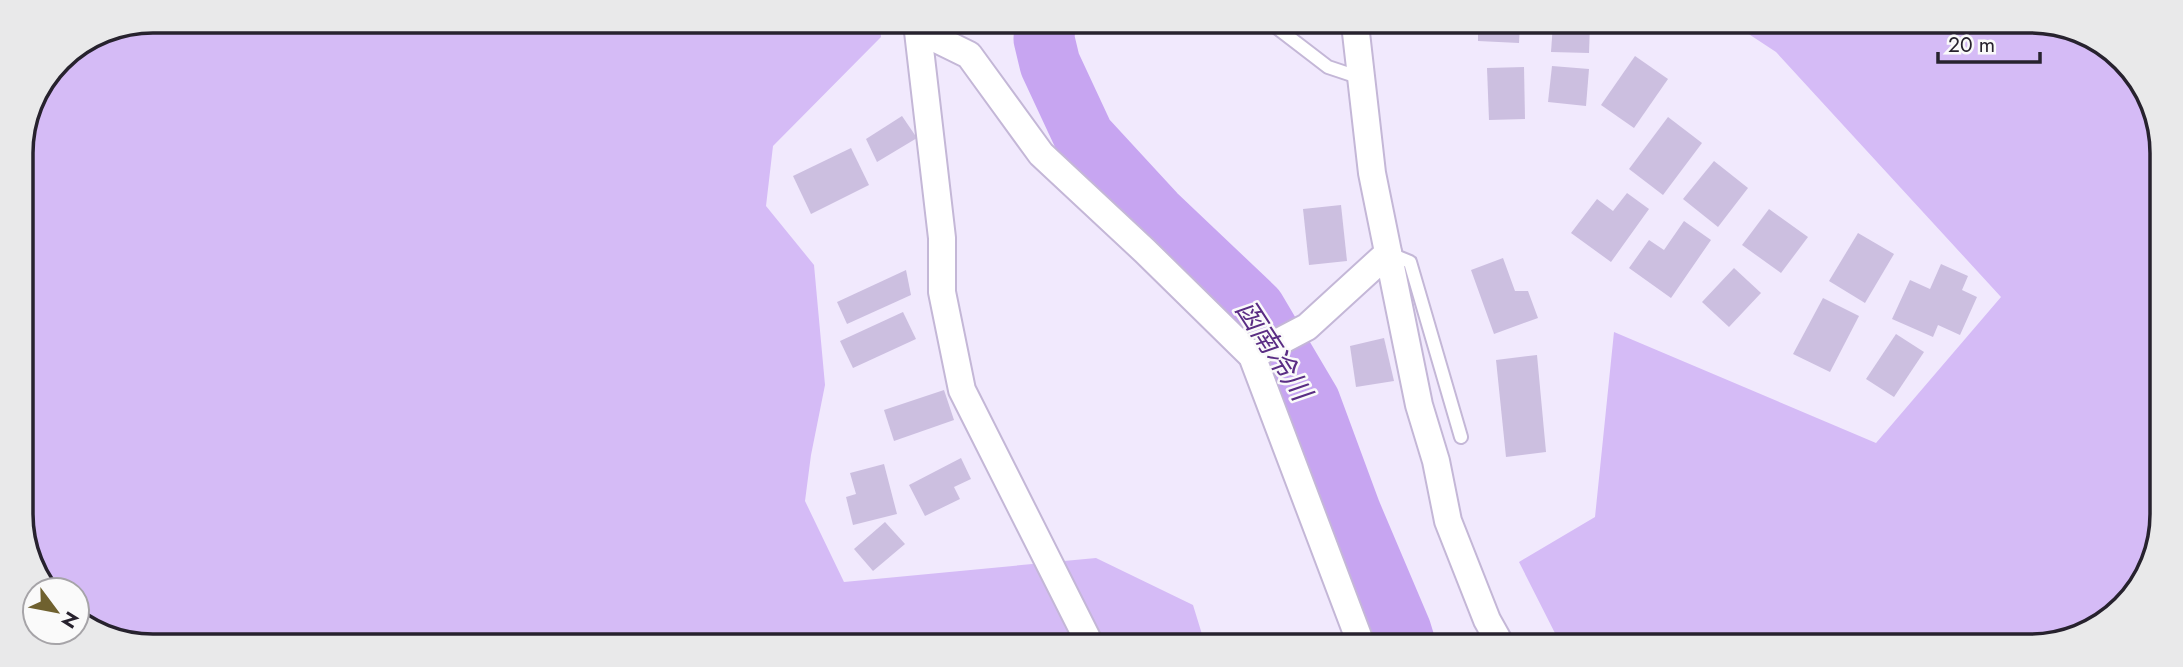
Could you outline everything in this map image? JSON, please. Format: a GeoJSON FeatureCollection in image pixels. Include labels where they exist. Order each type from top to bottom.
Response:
{"type":"FeatureCollection","features":[{"type":"Feature","properties":{"kind":"street"},"geometry":{"type":"LineString","coordinates":[[919,33],[942,238],[942,292],[962,390],[1085,634]]}},
{"type":"Feature","properties":{"kind":"street"},"geometry":{"type":"LineString","coordinates":[[929,33],[969,54],[1041,154],[1252,356],[1357,633]]}},
{"type":"Feature","properties":{"kind":"street"},"geometry":{"type":"LineString","coordinates":[[1355,33],[1371,173],[1419,405],[1436,461],[1448,521],[1494,633]]}},
{"type":"Feature","properties":{"kind":"street"},"geometry":{"type":"LineString","coordinates":[[1252,356],[1307,327],[1388,253]]}},
{"type":"Feature","properties":{"kind":"lane"},"geometry":{"type":"LineString","coordinates":[[1284,33],[1328,67],[1361,78]]}},
{"type":"Feature","properties":{"kind":"lane"},"geometry":{"type":"LineString","coordinates":[[1388,253],[1410,262],[1461,437]]}},
{"type":"Feature","properties":{"kind":"shaded area"},"geometry":{"type":"Polygon","coordinates":[[[153,33],[881,33],[881,37],[773,146],[766,206],[814,265],[825,385],[805,501],[844,582],[1096,558],[1193,605],[1202,633],[153,634],[122,630],[91,616],[91,576],[51,576],[40,552],[33,514],[34,145],[37,122],[53,87],[68,68],[87,53],[107,42],[153,33]]]}},
{"type":"Feature","properties":{"kind":"shaded area"},"geometry":{"type":"Polygon","coordinates":[[[1747,33],[2045,34],[2076,42],[2090,49],[2115,68],[2130,87],[2143,115],[2150,153],[2149,529],[2146,545],[2130,580],[2109,604],[2090,618],[2076,625],[2038,633],[1555,633],[1519,562],[1595,517],[1614,332],[1876,443],[2001,297],[1776,52],[1747,33]]]}},
{"type":"Feature","properties":{"kind":"building"},"geometry":{"type":"Polygon","coordinates":[[[1478,33],[1520,33],[1519,43],[1478,41],[1478,33]]]}},
{"type":"Feature","properties":{"kind":"building"},"geometry":{"type":"Polygon","coordinates":[[[1552,33],[1590,33],[1589,53],[1551,52],[1552,33]]]}},
{"type":"Feature","properties":{"kind":"building"},"geometry":{"type":"Polygon","coordinates":[[[1635,56],[1668,79],[1634,128],[1601,105],[1635,56]]]}},
{"type":"Feature","properties":{"kind":"building"},"geometry":{"type":"Polygon","coordinates":[[[1552,66],[1589,69],[1586,106],[1548,102],[1552,66]]]}},
{"type":"Feature","properties":{"kind":"building"},"geometry":{"type":"Polygon","coordinates":[[[1524,67],[1525,119],[1489,120],[1487,68],[1524,67]]]}},
{"type":"Feature","properties":{"kind":"building"},"geometry":{"type":"Polygon","coordinates":[[[902,116],[917,138],[877,162],[866,139],[902,116]]]}},
{"type":"Feature","properties":{"kind":"building"},"geometry":{"type":"Polygon","coordinates":[[[1668,117],[1702,143],[1663,195],[1629,169],[1668,117]]]}},
{"type":"Feature","properties":{"kind":"building"},"geometry":{"type":"Polygon","coordinates":[[[851,148],[869,185],[811,214],[793,176],[851,148]]]}},
{"type":"Feature","properties":{"kind":"building"},"geometry":{"type":"Polygon","coordinates":[[[1714,161],[1748,188],[1718,227],[1683,199],[1714,161]]]}},
{"type":"Feature","properties":{"kind":"building"},"geometry":{"type":"Polygon","coordinates":[[[1627,193],[1649,209],[1611,262],[1571,233],[1597,199],[1613,211],[1627,193]]]}},
{"type":"Feature","properties":{"kind":"building"},"geometry":{"type":"Polygon","coordinates":[[[1341,205],[1347,261],[1309,265],[1303,209],[1341,205]]]}},
{"type":"Feature","properties":{"kind":"building"},"geometry":{"type":"Polygon","coordinates":[[[1769,209],[1808,237],[1781,273],[1742,245],[1769,209]]]}},
{"type":"Feature","properties":{"kind":"building"},"geometry":{"type":"Polygon","coordinates":[[[1684,221],[1711,240],[1671,298],[1629,268],[1649,240],[1664,250],[1684,221]]]}},
{"type":"Feature","properties":{"kind":"building"},"geometry":{"type":"Polygon","coordinates":[[[1858,233],[1894,254],[1865,303],[1829,281],[1858,233]]]}},
{"type":"Feature","properties":{"kind":"building"},"geometry":{"type":"Polygon","coordinates":[[[1503,258],[1515,291],[1528,291],[1538,318],[1494,334],[1471,270],[1503,258]]]}},
{"type":"Feature","properties":{"kind":"building"},"geometry":{"type":"Polygon","coordinates":[[[1941,264],[1968,276],[1962,290],[1977,297],[1960,335],[1938,325],[1933,337],[1892,319],[1910,280],[1930,289],[1941,264]]]}},
{"type":"Feature","properties":{"kind":"building"},"geometry":{"type":"Polygon","coordinates":[[[1734,268],[1761,293],[1729,327],[1702,302],[1734,268]]]}},
{"type":"Feature","properties":{"kind":"building"},"geometry":{"type":"Polygon","coordinates":[[[906,270],[911,295],[847,324],[837,302],[906,270]]]}},
{"type":"Feature","properties":{"kind":"building"},"geometry":{"type":"Polygon","coordinates":[[[1823,298],[1859,316],[1830,372],[1793,354],[1823,298]]]}},
{"type":"Feature","properties":{"kind":"building"},"geometry":{"type":"Polygon","coordinates":[[[903,312],[916,339],[853,368],[840,341],[903,312]]]}},
{"type":"Feature","properties":{"kind":"building"},"geometry":{"type":"Polygon","coordinates":[[[1896,334],[1924,352],[1894,397],[1866,379],[1896,334]]]}},
{"type":"Feature","properties":{"kind":"building"},"geometry":{"type":"Polygon","coordinates":[[[1384,338],[1394,381],[1356,387],[1350,346],[1384,338]]]}},
{"type":"Feature","properties":{"kind":"building"},"geometry":{"type":"Polygon","coordinates":[[[1537,355],[1546,452],[1506,457],[1496,360],[1537,355]]]}},
{"type":"Feature","properties":{"kind":"building"},"geometry":{"type":"Polygon","coordinates":[[[944,390],[954,420],[894,441],[884,410],[944,390]]]}},
{"type":"Feature","properties":{"kind":"building"},"geometry":{"type":"Polygon","coordinates":[[[961,458],[971,479],[954,487],[960,499],[925,516],[909,485],[961,458]]]}},
{"type":"Feature","properties":{"kind":"building"},"geometry":{"type":"Polygon","coordinates":[[[884,464],[897,514],[853,525],[846,497],[856,494],[850,473],[884,464]]]}},
{"type":"Feature","properties":{"kind":"building"},"geometry":{"type":"Polygon","coordinates":[[[885,522],[905,544],[873,571],[854,549],[885,522]]]}},
{"type":"Feature","properties":{"kind":"waterway","name":"函南冷川"},"geometry":{"type":"LineString","coordinates":[[1044,33],[1050,64],[1084,137],[1155,214],[1255,309],[1310,402],[1351,513],[1402,633]]}}]}
